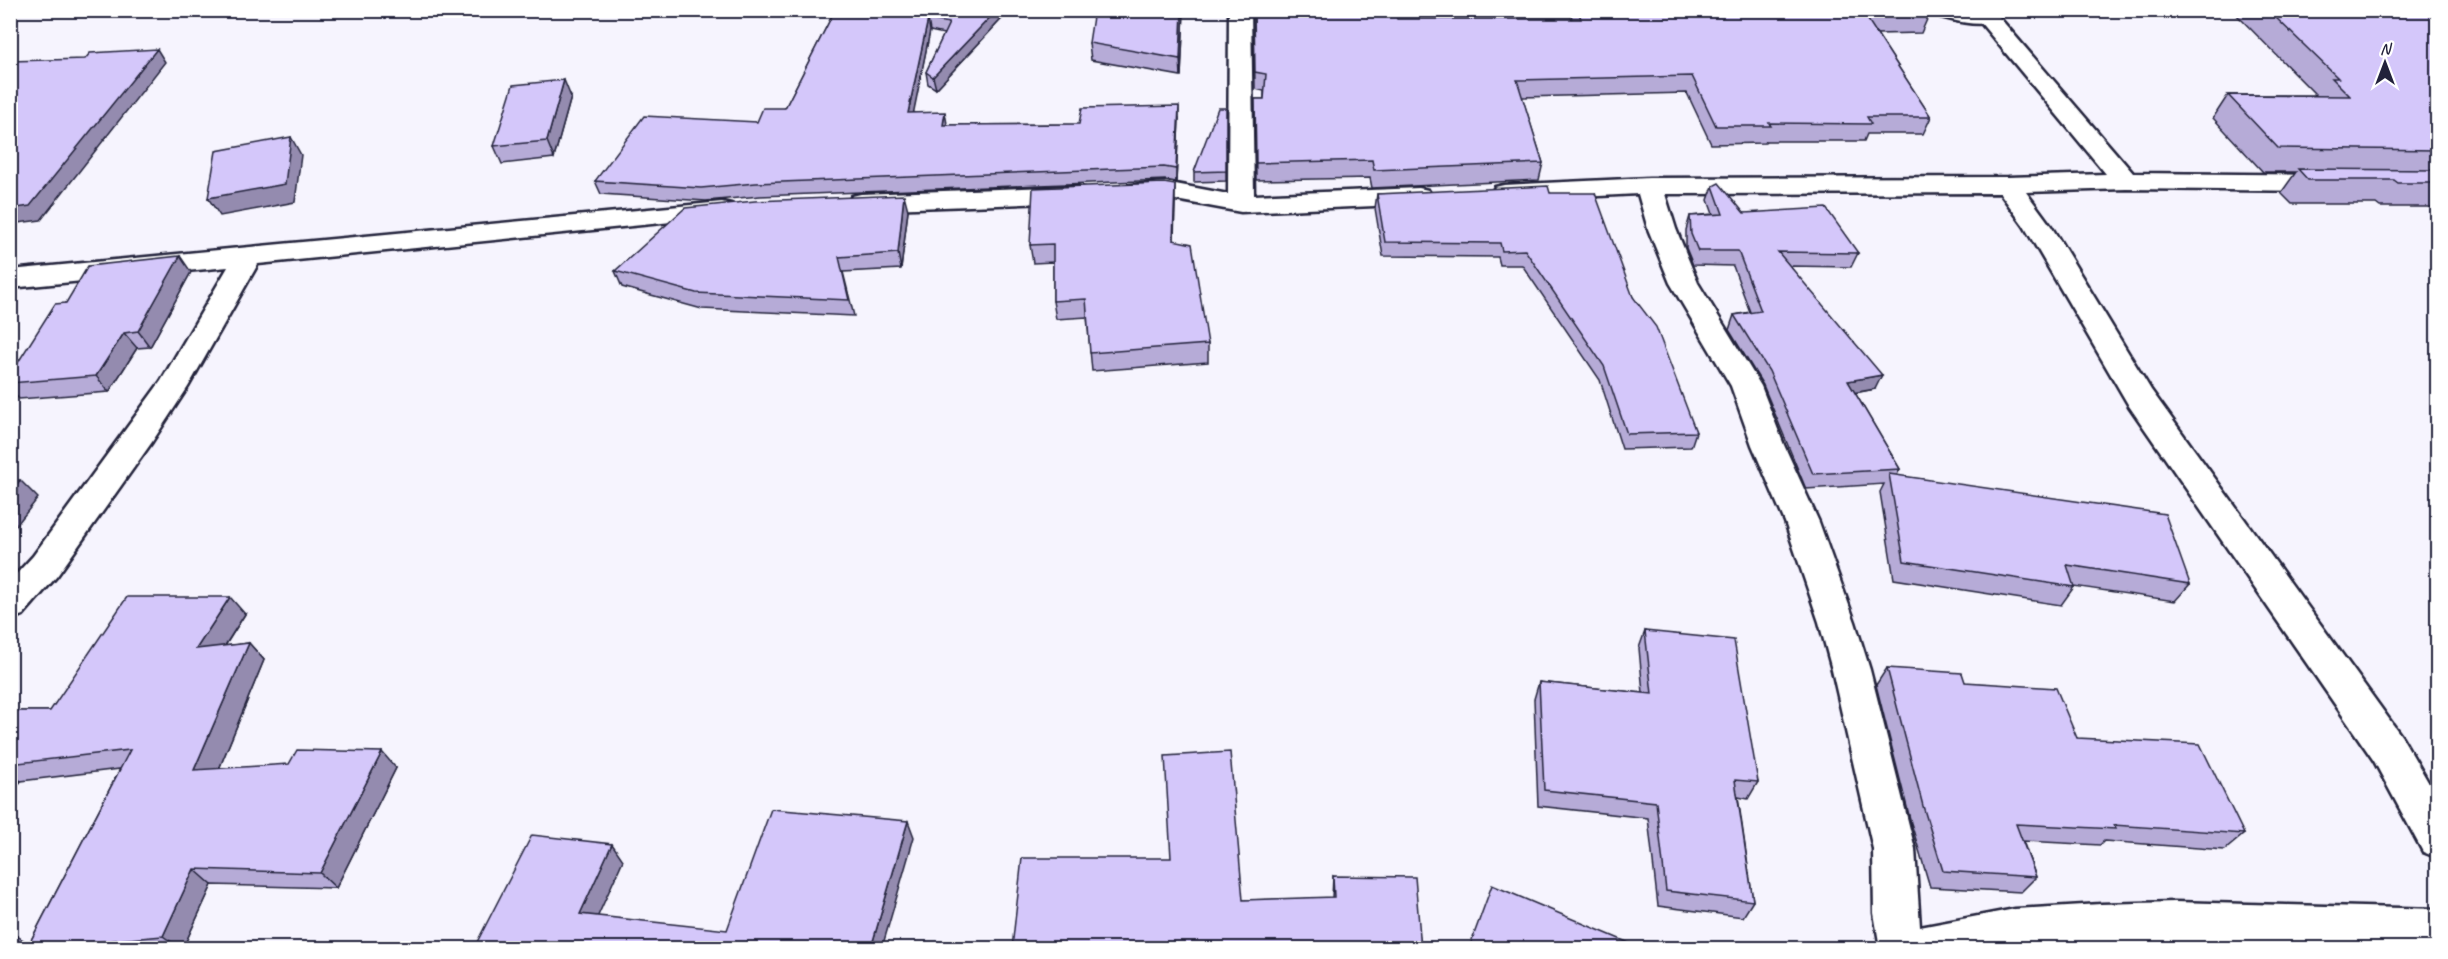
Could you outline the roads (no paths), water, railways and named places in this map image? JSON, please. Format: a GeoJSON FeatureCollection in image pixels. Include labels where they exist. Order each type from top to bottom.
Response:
{"type":"FeatureCollection","features":[{"type":"Feature","properties":{"kind":"street"},"geometry":{"type":"LineString","coordinates":[[1240,10],[1241,204]]}},
{"type":"Feature","properties":{"kind":"street"},"geometry":{"type":"LineString","coordinates":[[1984,14],[2126,181]]}},
{"type":"Feature","properties":{"kind":"street"},"geometry":{"type":"LineString","coordinates":[[1474,194],[1649,186],[2008,185],[2126,181],[2358,183]]}},
{"type":"Feature","properties":{"kind":"street"},"geometry":{"type":"LineString","coordinates":[[2008,185],[2037,226],[2140,398],[2388,749],[2438,839]]}},
{"type":"Feature","properties":{"kind":"street"},"geometry":{"type":"LineString","coordinates":[[1649,186],[1662,229],[1684,283],[1746,386],[1768,445],[1802,522],[1837,622],[1851,670],[1894,849],[1896,913],[1902,948]]}},
{"type":"Feature","properties":{"kind":"street"},"geometry":{"type":"LineString","coordinates":[[831,203],[1165,190],[1241,204],[1439,196]]}},
{"type":"Feature","properties":{"kind":"street"},"geometry":{"type":"LineString","coordinates":[[10,279],[748,207]]}},
{"type":"Feature","properties":{"kind":"street"},"geometry":{"type":"LineString","coordinates":[[10,605],[45,566],[148,425],[173,387],[249,254]]}},
{"type":"Feature","properties":{"kind":"street"},"geometry":{"type":"LineString","coordinates":[[1920,948],[2015,930],[2122,924],[2174,923],[2256,927],[2438,930]]}},
{"type":"Feature","properties":{"kind":"lane"},"geometry":{"type":"LineString","coordinates":[[1937,10],[1961,17],[1984,14]]}}]}
